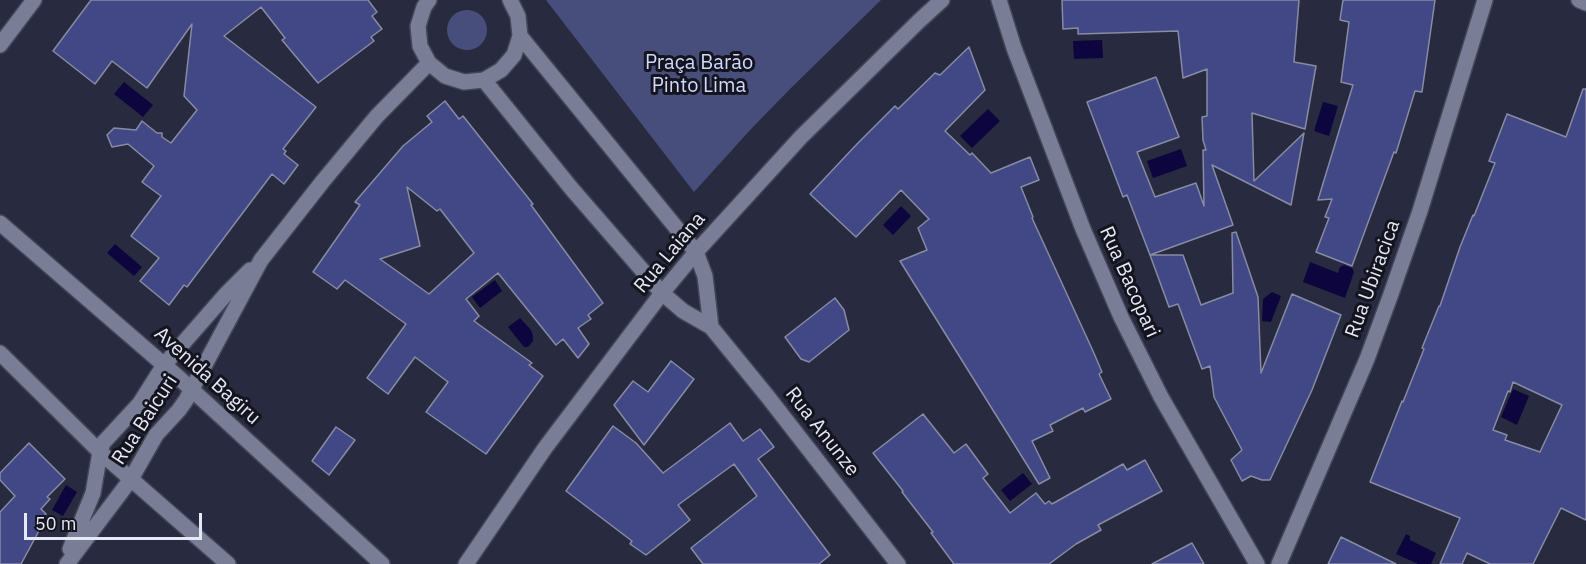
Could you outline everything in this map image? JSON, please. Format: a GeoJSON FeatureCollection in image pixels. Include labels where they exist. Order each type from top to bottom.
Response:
{"type":"FeatureCollection","features":[{"type":"Feature","properties":{"kind":"street"},"geometry":{"type":"LineString","coordinates":[[0,45],[34,0]]}},
{"type":"Feature","properties":{"kind":"street"},"geometry":{"type":"LineString","coordinates":[[424,2],[418,26],[420,46],[429,63],[445,76],[464,82],[484,80],[501,70],[514,55],[520,36],[518,16],[510,0]]}},
{"type":"Feature","properties":{"kind":"street","name":"Rua Laiana"},"geometry":{"type":"LineString","coordinates":[[466,564],[545,448],[662,293],[696,252],[801,137],[942,0]]}},
{"type":"Feature","properties":{"kind":"street","name":"Rua Bacopari"},"geometry":{"type":"LineString","coordinates":[[999,0],[1014,48],[1083,229],[1121,317],[1161,397],[1257,564]]}},
{"type":"Feature","properties":{"kind":"street","name":"Rua Ubiracica"},"geometry":{"type":"LineString","coordinates":[[1279,564],[1366,359],[1391,294],[1420,211],[1485,0]]}},
{"type":"Feature","properties":{"kind":"street"},"geometry":{"type":"LineString","coordinates":[[1579,0],[1586,3]]}},
{"type":"Feature","properties":{"kind":"street"},"geometry":{"type":"LineString","coordinates":[[520,36],[696,252],[705,276],[711,327]]}},
{"type":"Feature","properties":{"kind":"street","name":"Rua Baicuri"},"geometry":{"type":"LineString","coordinates":[[65,564],[93,493],[103,444],[140,403],[164,365],[226,293],[261,260],[377,116],[429,63]]}},
{"type":"Feature","properties":{"kind":"street"},"geometry":{"type":"LineString","coordinates":[[484,80],[571,188],[662,293]]}},
{"type":"Feature","properties":{"kind":"street","name":"Avenida Bagiru"},"geometry":{"type":"LineString","coordinates":[[0,223],[191,389],[381,564]]}},
{"type":"Feature","properties":{"kind":"street","name":"Rua Baicuri"},"geometry":{"type":"LineString","coordinates":[[65,564],[131,479],[156,435],[179,410],[261,260]]}},
{"type":"Feature","properties":{"kind":"street","name":"Rua Anunze"},"geometry":{"type":"LineString","coordinates":[[662,293],[684,311],[711,327],[898,564]]}},
{"type":"Feature","properties":{"kind":"street"},"geometry":{"type":"LineString","coordinates":[[0,353],[100,452],[228,564]]}},
{"type":"Feature","properties":{"kind":"green space","name":"Praça Barão Pinto Lima"},"geometry":{"type":"Polygon","coordinates":[[[546,0],[881,0],[751,129],[694,192],[546,0]]]}},
{"type":"Feature","properties":{"kind":"green space"},"geometry":{"type":"Polygon","coordinates":[[[467,10],[475,11],[481,16],[486,22],[486,38],[481,44],[475,49],[467,50],[459,49],[453,44],[448,38],[447,30],[448,22],[453,16],[459,11],[467,10]]]}},
{"type":"Feature","properties":{"kind":"shaded area"},"geometry":{"type":"Polygon","coordinates":[[[1102,40],[1103,58],[1074,59],[1073,41],[1102,40]]]}},
{"type":"Feature","properties":{"kind":"shaded area"},"geometry":{"type":"Polygon","coordinates":[[[124,82],[153,105],[143,117],[114,94],[124,82]]]}},
{"type":"Feature","properties":{"kind":"shaded area"},"geometry":{"type":"Polygon","coordinates":[[[1323,102],[1338,106],[1329,136],[1314,131],[1323,102]]]}},
{"type":"Feature","properties":{"kind":"shaded area"},"geometry":{"type":"Polygon","coordinates":[[[988,109],[1000,121],[972,148],[960,136],[988,109]]]}},
{"type":"Feature","properties":{"kind":"shaded area"},"geometry":{"type":"Polygon","coordinates":[[[1181,149],[1187,166],[1153,178],[1147,161],[1181,149]]]}},
{"type":"Feature","properties":{"kind":"shaded area"},"geometry":{"type":"Polygon","coordinates":[[[901,206],[911,216],[893,235],[883,225],[901,206]]]}},
{"type":"Feature","properties":{"kind":"shaded area"},"geometry":{"type":"Polygon","coordinates":[[[115,244],[142,267],[134,276],[107,253],[115,244]]]}},
{"type":"Feature","properties":{"kind":"shaded area"},"geometry":{"type":"Polygon","coordinates":[[[1310,262],[1338,273],[1340,267],[1344,265],[1352,268],[1354,272],[1345,298],[1303,282],[1310,262]]]}},
{"type":"Feature","properties":{"kind":"shaded area"},"geometry":{"type":"Polygon","coordinates":[[[495,280],[502,291],[480,308],[472,297],[495,280]]]}},
{"type":"Feature","properties":{"kind":"shaded area"},"geometry":{"type":"Polygon","coordinates":[[[1272,292],[1281,296],[1271,322],[1262,321],[1263,299],[1272,292]]]}},
{"type":"Feature","properties":{"kind":"shaded area"},"geometry":{"type":"Polygon","coordinates":[[[520,318],[531,330],[533,336],[533,341],[528,347],[524,347],[508,327],[520,318]]]}},
{"type":"Feature","properties":{"kind":"shaded area"},"geometry":{"type":"Polygon","coordinates":[[[1513,389],[1529,396],[1517,425],[1501,417],[1513,389]]]}},
{"type":"Feature","properties":{"kind":"shaded area"},"geometry":{"type":"Polygon","coordinates":[[[1023,473],[1032,484],[1010,501],[1001,490],[1023,473]]]}},
{"type":"Feature","properties":{"kind":"shaded area"},"geometry":{"type":"Polygon","coordinates":[[[66,485],[77,492],[63,516],[52,510],[66,485]]]}},
{"type":"Feature","properties":{"kind":"shaded area"},"geometry":{"type":"Polygon","coordinates":[[[1406,534],[1410,536],[1410,540],[1436,553],[1431,564],[1418,564],[1396,554],[1406,534]]]}},
{"type":"Feature","properties":{"kind":"building"},"geometry":{"type":"Polygon","coordinates":[[[91,0],[368,0],[377,12],[372,16],[382,29],[371,37],[374,41],[318,83],[282,40],[285,38],[261,7],[224,36],[316,107],[283,149],[286,151],[284,154],[298,165],[284,184],[272,174],[187,287],[184,285],[169,305],[140,281],[159,258],[131,236],[161,196],[142,182],[154,166],[128,144],[112,147],[107,135],[114,128],[136,130],[142,121],[157,133],[162,133],[162,137],[171,143],[197,110],[184,96],[192,24],[147,88],[112,61],[95,84],[53,51],[91,0]]]}},
{"type":"Feature","properties":{"kind":"building"},"geometry":{"type":"Polygon","coordinates":[[[1062,0],[1299,0],[1294,62],[1316,66],[1305,129],[1252,113],[1254,181],[1304,133],[1291,205],[1212,165],[1233,225],[1150,255],[1127,195],[1123,197],[1087,102],[1156,77],[1179,137],[1137,152],[1155,197],[1196,183],[1204,206],[1203,150],[1206,150],[1202,117],[1207,116],[1207,69],[1183,78],[1178,31],[1078,34],[1078,28],[1063,29],[1062,0]]]}},
{"type":"Feature","properties":{"kind":"building"},"geometry":{"type":"Polygon","coordinates":[[[1343,0],[1435,0],[1422,92],[1415,91],[1396,153],[1394,152],[1352,266],[1316,252],[1329,218],[1325,217],[1332,199],[1318,200],[1353,85],[1341,82],[1349,22],[1340,20],[1343,0]]]}},
{"type":"Feature","properties":{"kind":"building"},"geometry":{"type":"Polygon","coordinates":[[[969,47],[985,90],[945,131],[970,155],[972,153],[991,173],[1030,157],[1039,180],[1021,187],[1032,218],[1102,372],[1099,374],[1111,399],[1085,412],[1083,408],[1050,425],[1053,431],[1032,441],[1050,478],[1039,484],[900,261],[927,250],[918,228],[929,219],[901,190],[856,237],[810,194],[895,106],[898,109],[935,73],[940,75],[969,47]]]}},
{"type":"Feature","properties":{"kind":"building"},"geometry":{"type":"Polygon","coordinates":[[[1583,89],[1586,89],[1586,520],[1561,508],[1533,564],[1490,564],[1467,553],[1462,564],[1440,564],[1460,518],[1370,482],[1424,349],[1422,348],[1440,306],[1460,247],[1495,163],[1489,161],[1507,114],[1566,137],[1583,89]],[[1513,382],[1493,430],[1507,435],[1505,440],[1540,452],[1562,405],[1513,382]]]}},
{"type":"Feature","properties":{"kind":"building"},"geometry":{"type":"Polygon","coordinates":[[[445,101],[459,119],[463,116],[533,204],[531,205],[603,303],[588,315],[591,319],[578,328],[589,344],[578,358],[563,339],[556,345],[498,273],[466,299],[479,316],[474,321],[532,363],[529,365],[543,376],[486,454],[426,412],[448,382],[415,357],[388,394],[367,378],[406,324],[345,280],[337,289],[313,272],[360,205],[355,202],[403,146],[432,122],[427,116],[445,101]],[[407,187],[420,246],[380,259],[429,294],[474,253],[440,209],[437,211],[407,187]]]}},
{"type":"Feature","properties":{"kind":"building"},"geometry":{"type":"Polygon","coordinates":[[[1236,232],[1258,297],[1261,373],[1292,294],[1341,315],[1312,390],[1270,480],[1251,476],[1242,481],[1231,460],[1242,450],[1214,397],[1210,366],[1202,369],[1178,304],[1169,307],[1150,255],[1183,255],[1201,305],[1233,293],[1232,233],[1236,232]]]}},
{"type":"Feature","properties":{"kind":"building"},"geometry":{"type":"Polygon","coordinates":[[[835,298],[844,310],[849,330],[809,362],[801,359],[785,337],[835,298]]]}},
{"type":"Feature","properties":{"kind":"building"},"geometry":{"type":"Polygon","coordinates":[[[671,361],[694,379],[644,445],[614,405],[633,381],[648,392],[671,361]]]}},
{"type":"Feature","properties":{"kind":"building"},"geometry":{"type":"Polygon","coordinates":[[[923,414],[954,453],[966,444],[988,474],[983,478],[1010,513],[1036,493],[1045,504],[1049,501],[1052,504],[1123,464],[1127,470],[1145,460],[1162,491],[1098,525],[1101,530],[1076,544],[1049,564],[954,564],[931,533],[933,532],[873,453],[923,414]]]}},
{"type":"Feature","properties":{"kind":"building"},"geometry":{"type":"Polygon","coordinates":[[[730,423],[743,441],[760,429],[774,447],[758,459],[830,555],[819,564],[703,564],[691,548],[757,496],[734,464],[678,505],[690,520],[646,555],[630,544],[632,541],[566,491],[613,426],[636,443],[663,473],[730,423]]]}},
{"type":"Feature","properties":{"kind":"building"},"geometry":{"type":"Polygon","coordinates":[[[336,427],[355,440],[329,475],[312,461],[336,427]]]}},
{"type":"Feature","properties":{"kind":"building"},"geometry":{"type":"Polygon","coordinates":[[[29,443],[65,479],[47,497],[50,499],[41,509],[46,514],[35,525],[40,529],[21,564],[0,564],[0,512],[15,496],[0,480],[0,473],[29,443]]]}},
{"type":"Feature","properties":{"kind":"building"},"geometry":{"type":"Polygon","coordinates":[[[1341,537],[1396,564],[1328,564],[1341,537]]]}},
{"type":"Feature","properties":{"kind":"building"},"geometry":{"type":"Polygon","coordinates":[[[1192,543],[1204,564],[1152,564],[1192,543]]]}}]}
